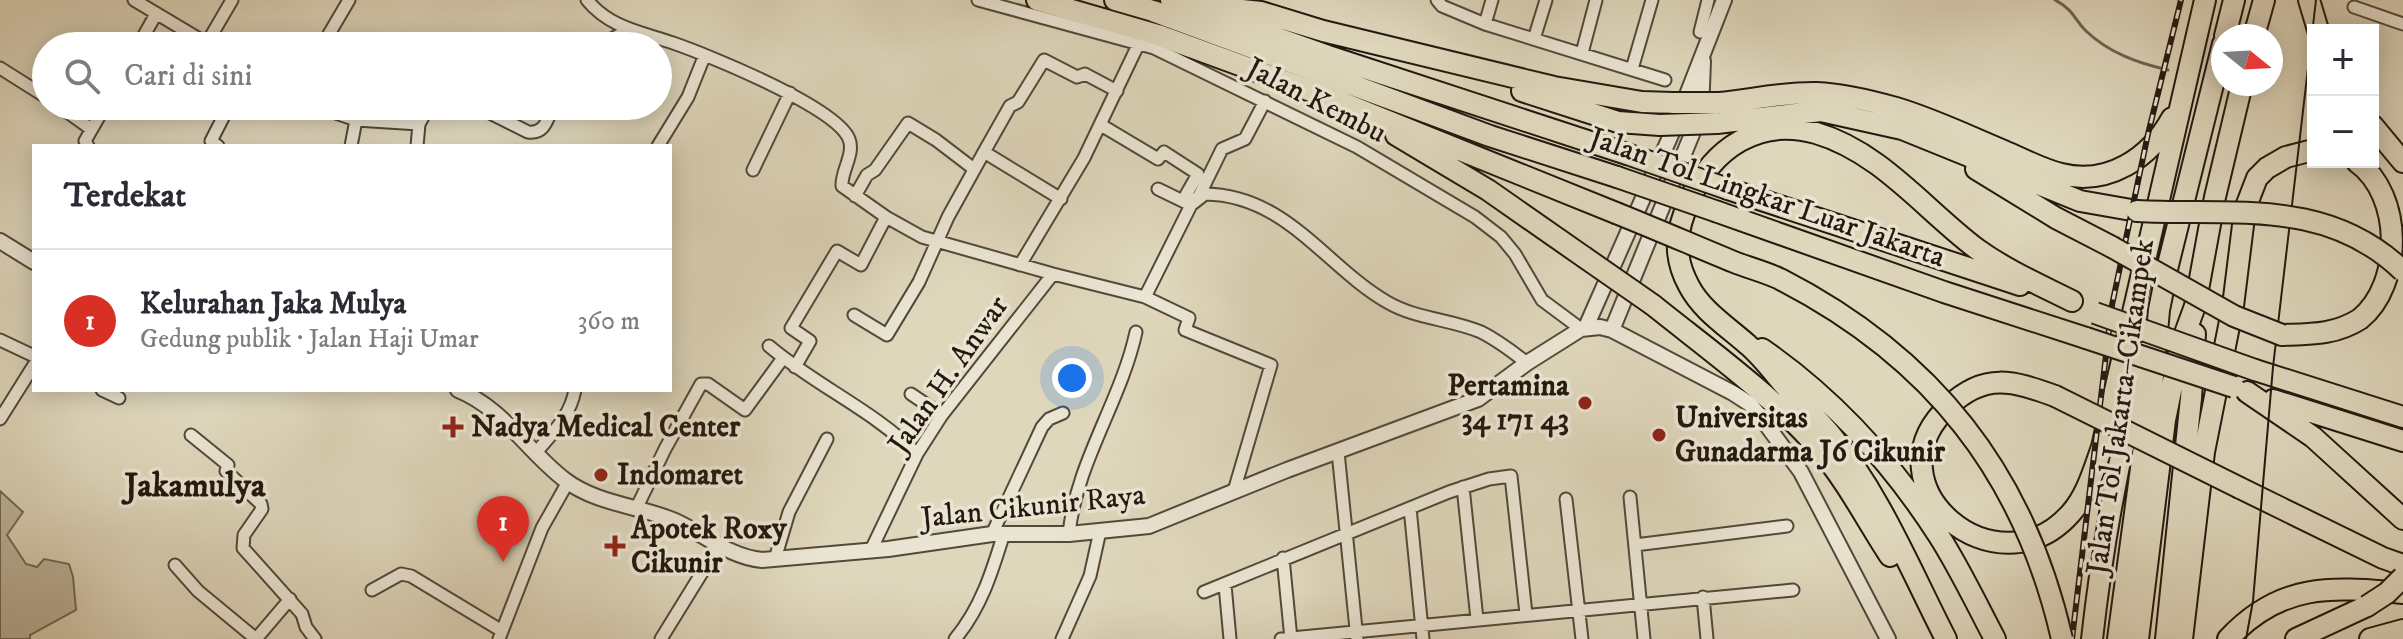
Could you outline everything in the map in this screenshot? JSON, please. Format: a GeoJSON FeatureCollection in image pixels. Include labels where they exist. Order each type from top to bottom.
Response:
{"type":"FeatureCollection","features":[{"type":"Feature","properties":{"kind":"highway"},"geometry":{"type":"LineString","coordinates":[[1037,0],[1158,35],[1341,102],[1777,278],[1854,323],[1923,380],[1970,433],[2014,500],[2043,569],[2062,639]]}},
{"type":"Feature","properties":{"kind":"highway","name":"Jalan Tol Lingkar Luar Jakarta"},"geometry":{"type":"LineString","coordinates":[[1115,0],[1168,16],[1490,136],[1617,177],[1944,292],[2403,441]]}},
{"type":"Feature","properties":{"kind":"highway"},"geometry":{"type":"LineString","coordinates":[[2205,0],[2179,105],[2102,447],[2087,489],[2070,514],[2030,541],[2014,544],[1988,541],[1965,533],[1938,508],[1922,475],[1919,456],[1925,435],[1935,418],[1956,399],[1984,383],[2005,381],[2055,396],[2116,424],[2240,488],[2403,565]]}},
{"type":"Feature","properties":{"kind":"highway"},"geometry":{"type":"LineString","coordinates":[[2228,24],[2234,0]]}},
{"type":"Feature","properties":{"kind":"highway"},"geometry":{"type":"LineString","coordinates":[[2257,24],[2264,0]]}},
{"type":"Feature","properties":{"kind":"highway"},"geometry":{"type":"LineString","coordinates":[[2309,0],[2316,24]]}},
{"type":"Feature","properties":{"kind":"highway"},"geometry":{"type":"LineString","coordinates":[[1178,2],[1261,12],[1323,31],[1554,87],[1642,102],[1673,103],[1718,113],[1816,110],[1902,129],[2080,201],[2137,211],[2233,210],[2300,218],[2348,233],[2381,251],[2403,271]]}},
{"type":"Feature","properties":{"kind":"highway","name":"Jalan Tol Lingkar Luar Jakarta"},"geometry":{"type":"LineString","coordinates":[[1178,2],[1328,56],[2072,301],[2095,313],[2255,370],[2403,417]]}},
{"type":"Feature","properties":{"kind":"highway"},"geometry":{"type":"LineString","coordinates":[[1416,54],[1460,72],[1618,122],[1667,127],[1817,93],[1870,102],[1941,124],[2041,168],[2087,178],[2108,175],[2142,155],[2157,140],[2179,105]]}},
{"type":"Feature","properties":{"kind":"highway","name":"Jalan Tol Jakarta–Cikampek"},"geometry":{"type":"LineString","coordinates":[[2118,639],[2152,387],[2159,310],[2211,92]]}},
{"type":"Feature","properties":{"kind":"highway","name":"Jalan Tol Jakarta–Cikampek"},"geometry":{"type":"LineString","coordinates":[[2138,639],[2165,420],[2180,347],[2195,306],[2215,197],[2239,96]]}},
{"type":"Feature","properties":{"kind":"highway"},"geometry":{"type":"LineString","coordinates":[[1341,102],[1488,190],[1653,305],[1772,402],[1822,452],[1946,639]]}},
{"type":"Feature","properties":{"kind":"highway"},"geometry":{"type":"LineString","coordinates":[[1946,639],[1869,491],[1831,435],[1749,346],[1727,330],[1689,286],[1676,241],[1684,212],[1716,157],[1732,144],[1766,132],[1787,130],[1814,133],[1842,143],[1871,159],[1978,249],[2014,272],[2072,301]]}},
{"type":"Feature","properties":{"kind":"highway"},"geometry":{"type":"LineString","coordinates":[[2379,133],[2402,161]]}},
{"type":"Feature","properties":{"kind":"highway"},"geometry":{"type":"LineString","coordinates":[[1925,138],[2056,218],[2234,316],[2282,335],[2338,331],[2362,318],[2379,303],[2391,283],[2403,241],[2399,212],[2386,186],[2364,168]]}},
{"type":"Feature","properties":{"kind":"highway"},"geometry":{"type":"LineString","coordinates":[[2182,639],[2204,452],[2233,306],[2245,209],[2257,178],[2267,168],[2286,157],[2307,152]]}},
{"type":"Feature","properties":{"kind":"highway"},"geometry":{"type":"LineString","coordinates":[[2166,639],[2191,398],[2195,306]]}},
{"type":"Feature","properties":{"kind":"highway"},"geometry":{"type":"LineString","coordinates":[[2092,639],[2113,490],[2130,413],[2159,310]]}},
{"type":"Feature","properties":{"kind":"highway"},"geometry":{"type":"LineString","coordinates":[[1749,346],[1750,340],[1789,368],[1852,424],[1882,456],[1941,539],[1995,639]]}},
{"type":"Feature","properties":{"kind":"highway"},"geometry":{"type":"LineString","coordinates":[[2240,389],[2313,437],[2403,519]]}},
{"type":"Feature","properties":{"kind":"highway"},"geometry":{"type":"LineString","coordinates":[[2296,639],[2367,606],[2387,593],[2403,577]]}},
{"type":"Feature","properties":{"kind":"highway"},"geometry":{"type":"LineString","coordinates":[[2228,639],[2240,625],[2283,599],[2331,588],[2403,593]]}},
{"type":"Feature","properties":{"kind":"highway"},"geometry":{"type":"LineString","coordinates":[[2370,639],[2403,630]]}},
{"type":"Feature","properties":{"kind":"street"},"geometry":{"type":"LineString","coordinates":[[134,0],[188,32]]}},
{"type":"Feature","properties":{"kind":"street"},"geometry":{"type":"LineString","coordinates":[[215,32],[232,0]]}},
{"type":"Feature","properties":{"kind":"street"},"geometry":{"type":"LineString","coordinates":[[330,32],[349,0]]}},
{"type":"Feature","properties":{"kind":"street"},"geometry":{"type":"LineString","coordinates":[[587,0],[597,10],[635,32]]}},
{"type":"Feature","properties":{"kind":"street","name":"Jalan Kembu"},"geometry":{"type":"LineString","coordinates":[[978,0],[1139,43],[1176,58],[1368,153],[1475,217],[1508,246],[1542,300],[1584,328]]}},
{"type":"Feature","properties":{"kind":"street"},"geometry":{"type":"LineString","coordinates":[[1485,24],[1492,0]]}},
{"type":"Feature","properties":{"kind":"street"},"geometry":{"type":"LineString","coordinates":[[1534,39],[1546,0]]}},
{"type":"Feature","properties":{"kind":"street"},"geometry":{"type":"LineString","coordinates":[[1582,53],[1596,0]]}},
{"type":"Feature","properties":{"kind":"street"},"geometry":{"type":"LineString","coordinates":[[1632,69],[1652,0]]}},
{"type":"Feature","properties":{"kind":"street"},"geometry":{"type":"LineString","coordinates":[[1700,32],[1708,0]]}},
{"type":"Feature","properties":{"kind":"street"},"geometry":{"type":"LineString","coordinates":[[1724,0],[1703,53],[1667,127],[1584,328],[1612,330],[1705,377],[1750,404],[1788,451],[1888,639]]}},
{"type":"Feature","properties":{"kind":"street"},"geometry":{"type":"LineString","coordinates":[[1438,2],[1485,24],[1665,80]]}},
{"type":"Feature","properties":{"kind":"street"},"geometry":{"type":"LineString","coordinates":[[2354,7],[2403,24]]}},
{"type":"Feature","properties":{"kind":"street"},"geometry":{"type":"LineString","coordinates":[[146,32],[156,14]]}},
{"type":"Feature","properties":{"kind":"street"},"geometry":{"type":"LineString","coordinates":[[624,32],[628,30]]}},
{"type":"Feature","properties":{"kind":"street"},"geometry":{"type":"LineString","coordinates":[[672,43],[790,93],[833,120],[846,133],[851,148],[841,179],[842,186],[910,232],[1020,265],[1145,297],[1189,318],[1185,330],[1271,365],[1234,491]]}},
{"type":"Feature","properties":{"kind":"street"},"geometry":{"type":"LineString","coordinates":[[1020,265],[1061,199],[1101,125],[1139,43]]}},
{"type":"Feature","properties":{"kind":"street"},"geometry":{"type":"LineString","coordinates":[[1612,330],[1701,112],[1703,53]]}},
{"type":"Feature","properties":{"kind":"street"},"geometry":{"type":"LineString","coordinates":[[659,144],[688,97],[704,57]]}},
{"type":"Feature","properties":{"kind":"street"},"geometry":{"type":"LineString","coordinates":[[854,315],[887,335],[919,282],[974,169],[1010,106],[1018,102],[1044,60],[1077,77],[1085,74],[1117,91]]}},
{"type":"Feature","properties":{"kind":"street"},"geometry":{"type":"LineString","coordinates":[[0,68],[32,88]]}},
{"type":"Feature","properties":{"kind":"street"},"geometry":{"type":"LineString","coordinates":[[753,170],[790,93]]}},
{"type":"Feature","properties":{"kind":"street"},"geometry":{"type":"LineString","coordinates":[[1145,297],[1222,149],[1245,139],[1265,101]]}},
{"type":"Feature","properties":{"kind":"street"},"geometry":{"type":"LineString","coordinates":[[78,120],[91,129]]}},
{"type":"Feature","properties":{"kind":"street"},"geometry":{"type":"LineString","coordinates":[[87,144],[85,141],[96,120]]}},
{"type":"Feature","properties":{"kind":"street"},"geometry":{"type":"LineString","coordinates":[[215,144],[211,141],[222,120]]}},
{"type":"Feature","properties":{"kind":"street"},"geometry":{"type":"LineString","coordinates":[[351,144],[356,120],[419,124]]}},
{"type":"Feature","properties":{"kind":"street"},"geometry":{"type":"LineString","coordinates":[[417,144],[421,120]]}},
{"type":"Feature","properties":{"kind":"street"},"geometry":{"type":"LineString","coordinates":[[504,120],[537,133],[547,120]]}},
{"type":"Feature","properties":{"kind":"street"},"geometry":{"type":"LineString","coordinates":[[855,196],[867,175],[875,170],[908,123],[974,169]]}},
{"type":"Feature","properties":{"kind":"street"},"geometry":{"type":"LineString","coordinates":[[1101,125],[1158,159],[1164,152],[1198,174],[1186,195],[1194,201]]}},
{"type":"Feature","properties":{"kind":"street"},"geometry":{"type":"LineString","coordinates":[[1667,127],[1693,133]]}},
{"type":"Feature","properties":{"kind":"street"},"geometry":{"type":"LineString","coordinates":[[984,152],[1061,199]]}},
{"type":"Feature","properties":{"kind":"street"},"geometry":{"type":"LineString","coordinates":[[1158,189],[1194,201]]}},
{"type":"Feature","properties":{"kind":"street"},"geometry":{"type":"LineString","coordinates":[[1194,201],[1205,194],[1267,211],[1316,243],[1339,266],[1387,302],[1481,333],[1527,363]]}},
{"type":"Feature","properties":{"kind":"street"},"geometry":{"type":"LineString","coordinates":[[795,367],[810,341],[791,328],[837,251],[861,265],[886,217]]}},
{"type":"Feature","properties":{"kind":"street"},"geometry":{"type":"LineString","coordinates":[[0,241],[32,261]]}},
{"type":"Feature","properties":{"kind":"street","name":"Jalan H. Anwar"},"geometry":{"type":"LineString","coordinates":[[871,550],[917,454],[942,415],[1053,274]]}},
{"type":"Feature","properties":{"kind":"street","name":"Jalan Cikunir Raya"},"geometry":{"type":"LineString","coordinates":[[462,392],[487,404],[535,454],[568,482],[588,493],[674,521],[749,559],[775,559],[998,534],[1069,534],[1149,526],[1478,399],[1527,363],[1584,328]]}},
{"type":"Feature","properties":{"kind":"street"},"geometry":{"type":"LineString","coordinates":[[1069,534],[1081,483],[1130,361],[1136,332]]}},
{"type":"Feature","properties":{"kind":"street"},"geometry":{"type":"LineString","coordinates":[[0,340],[32,355]]}},
{"type":"Feature","properties":{"kind":"street"},"geometry":{"type":"LineString","coordinates":[[769,346],[795,367],[880,421],[917,454]]}},
{"type":"Feature","properties":{"kind":"street"},"geometry":{"type":"LineString","coordinates":[[637,507],[701,384],[708,384],[745,410],[783,358]]}},
{"type":"Feature","properties":{"kind":"street"},"geometry":{"type":"LineString","coordinates":[[0,419],[32,368]]}},
{"type":"Feature","properties":{"kind":"street"},"geometry":{"type":"LineString","coordinates":[[106,392],[119,398]]}},
{"type":"Feature","properties":{"kind":"street"},"geometry":{"type":"LineString","coordinates":[[535,454],[566,418],[575,392]]}},
{"type":"Feature","properties":{"kind":"street"},"geometry":{"type":"LineString","coordinates":[[911,394],[942,415]]}},
{"type":"Feature","properties":{"kind":"street"},"geometry":{"type":"LineString","coordinates":[[955,639],[982,598],[998,534],[1042,427],[1049,419],[1063,413]]}},
{"type":"Feature","properties":{"kind":"street"},"geometry":{"type":"LineString","coordinates":[[191,435],[228,465],[226,471],[261,504],[262,509],[244,535],[243,548],[302,614],[306,627],[315,639]]}},
{"type":"Feature","properties":{"kind":"street"},"geometry":{"type":"LineString","coordinates":[[775,559],[789,512],[827,439]]}},
{"type":"Feature","properties":{"kind":"street"},"geometry":{"type":"LineString","coordinates":[[1338,452],[1356,635]]}},
{"type":"Feature","properties":{"kind":"street"},"geometry":{"type":"LineString","coordinates":[[1204,592],[1463,487],[1511,476],[1526,614]]}},
{"type":"Feature","properties":{"kind":"street"},"geometry":{"type":"LineString","coordinates":[[372,590],[401,574],[411,576],[501,635],[542,528],[568,482]]}},
{"type":"Feature","properties":{"kind":"street"},"geometry":{"type":"LineString","coordinates":[[1463,487],[1477,619]]}},
{"type":"Feature","properties":{"kind":"street"},"geometry":{"type":"LineString","coordinates":[[1630,497],[1644,639]]}},
{"type":"Feature","properties":{"kind":"street"},"geometry":{"type":"LineString","coordinates":[[1566,499],[1582,639]]}},
{"type":"Feature","properties":{"kind":"street"},"geometry":{"type":"LineString","coordinates":[[1410,508],[1423,639]]}},
{"type":"Feature","properties":{"kind":"street"},"geometry":{"type":"LineString","coordinates":[[1635,545],[1787,526]]}},
{"type":"Feature","properties":{"kind":"street"},"geometry":{"type":"LineString","coordinates":[[1062,639],[1090,576],[1100,531]]}},
{"type":"Feature","properties":{"kind":"street"},"geometry":{"type":"LineString","coordinates":[[661,639],[719,545]]}},
{"type":"Feature","properties":{"kind":"street"},"geometry":{"type":"LineString","coordinates":[[1283,558],[1291,638]]}},
{"type":"Feature","properties":{"kind":"street"},"geometry":{"type":"LineString","coordinates":[[175,565],[198,591],[256,639],[290,599]]}},
{"type":"Feature","properties":{"kind":"street"},"geometry":{"type":"LineString","coordinates":[[1225,585],[1230,639]]}},
{"type":"Feature","properties":{"kind":"street"},"geometry":{"type":"LineString","coordinates":[[1281,639],[1356,635],[1477,619],[1793,590]]}},
{"type":"Feature","properties":{"kind":"street"},"geometry":{"type":"LineString","coordinates":[[1703,597],[1707,639]]}},
{"type":"Feature","properties":{"kind":"shaded area"},"geometry":{"type":"Polygon","coordinates":[[[0,491],[23,512],[7,535],[26,564],[37,567],[44,559],[69,564],[73,577],[76,610],[30,635],[30,639],[0,639],[0,491]]]}},
{"type":"Feature","properties":{"kind":"waterway"},"geometry":{"type":"LineString","coordinates":[[2055,0],[2104,45],[2135,60],[2168,70]]}},
{"type":"Feature","properties":{"kind":"tram line"},"geometry":{"type":"LineString","coordinates":[[2246,639],[2253,601],[2273,367],[2316,0]]}},
{"type":"Feature","properties":{"kind":"railway"},"geometry":{"type":"LineString","coordinates":[[2072,639],[2112,305],[2148,134],[2181,0]]}},
{"type":"Feature","properties":{"kind":"place","name":"Pertamina 34 171 43"},"geometry":{"type":"Point","coordinates":[1585,403]}},
{"type":"Feature","properties":{"kind":"place","name":"Nadya Medical Center"},"geometry":{"type":"Point","coordinates":[453,427]}},
{"type":"Feature","properties":{"kind":"place","name":"Universitas Gunadarma J6 Cikunir"},"geometry":{"type":"Point","coordinates":[1659,435]}},
{"type":"Feature","properties":{"kind":"place","name":"Indomaret"},"geometry":{"type":"Point","coordinates":[601,475]}},
{"type":"Feature","properties":{"kind":"place","name":"Apotek Roxy Cikunir"},"geometry":{"type":"Point","coordinates":[615,546]}},
{"type":"Feature","properties":{"kind":"place","name":"Kelurahan Jaka Mulya"},"geometry":{"type":"Point","coordinates":[503,562]}},
{"type":"Feature","properties":{"kind":"district","name":"Jakamulya"},"geometry":{"type":"Point","coordinates":[195,486]}}]}
